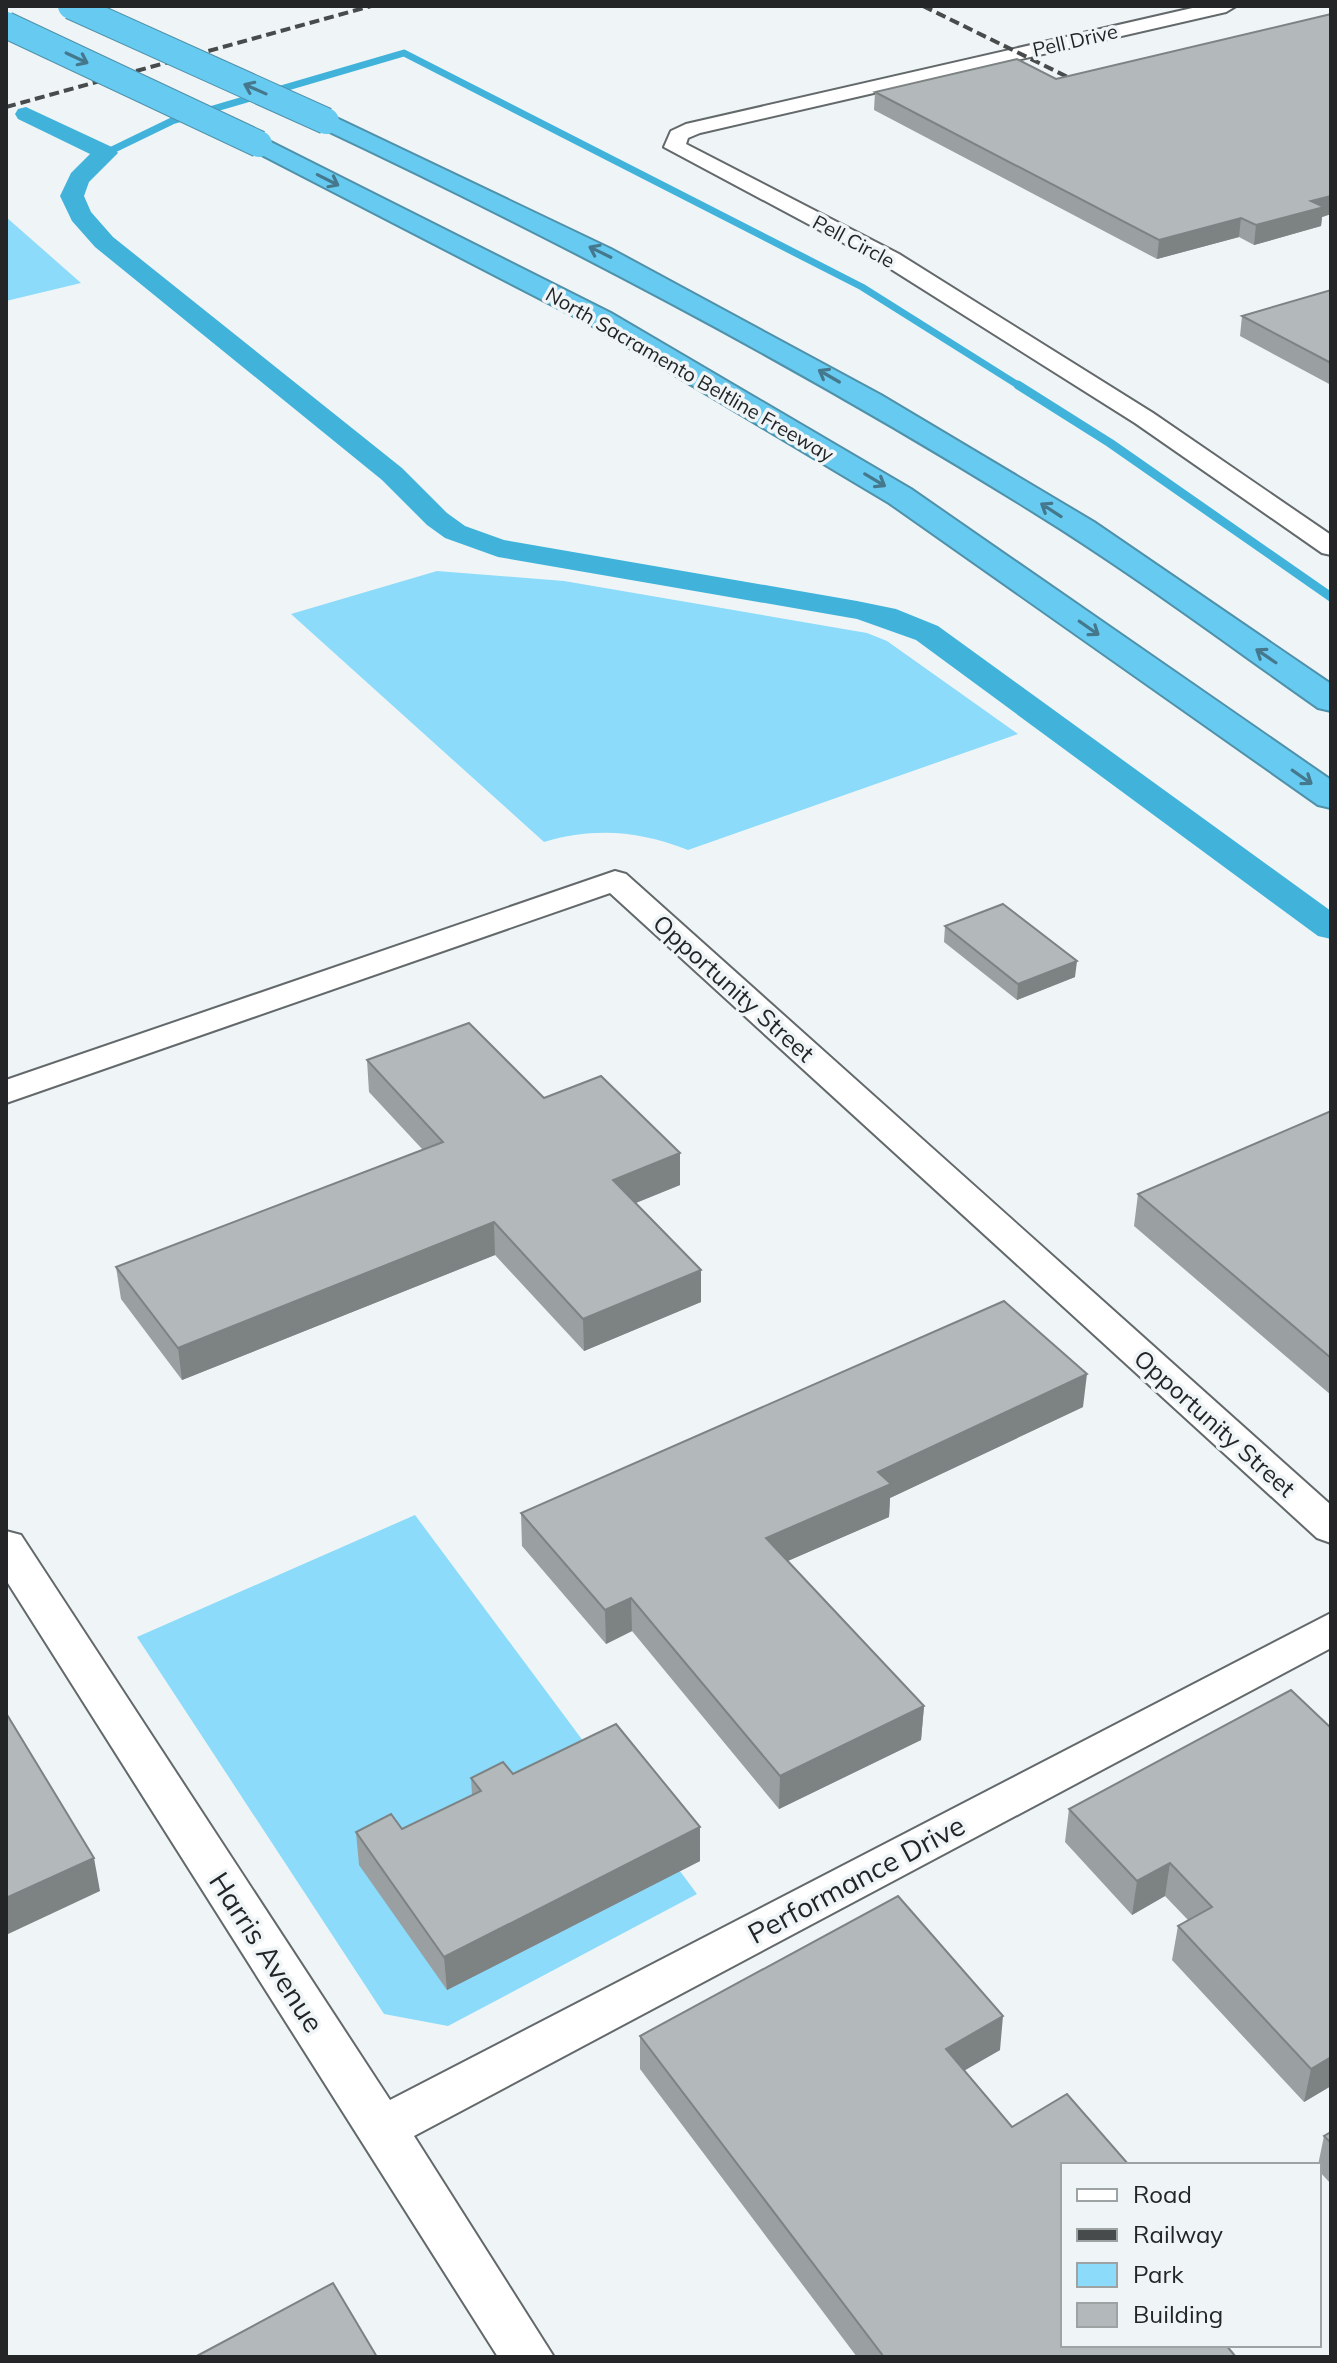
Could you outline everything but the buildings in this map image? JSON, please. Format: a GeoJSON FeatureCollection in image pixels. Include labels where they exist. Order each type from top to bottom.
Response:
{"type":"FeatureCollection","features":[{"type":"Feature","properties":{"kind":"highway"},"geometry":{"type":"LineString","coordinates":[[71,6],[326,121],[628,266],[830,376],[1049,508],[1331,700]]}},
{"type":"Feature","properties":{"kind":"highway","name":"North Sacramento Beltline Freeway"},"geometry":{"type":"LineString","coordinates":[[6,25],[259,144],[601,319],[900,496],[1331,797]]}},
{"type":"Feature","properties":{"kind":"street","name":"Pell Drive"},"geometry":{"type":"LineString","coordinates":[[1018,53],[1226,6]]}},
{"type":"Feature","properties":{"kind":"street","name":"Pell Circle"},"geometry":{"type":"LineString","coordinates":[[1018,53],[693,128],[678,135],[675,147],[891,259],[1144,418],[1331,547]]}},
{"type":"Feature","properties":{"kind":"street","name":"Opportunity Street"},"geometry":{"type":"LineString","coordinates":[[6,1092],[615,881],[1331,1528]]}},
{"type":"Feature","properties":{"kind":"street","name":"Harris Avenue"},"geometry":{"type":"LineString","coordinates":[[6,1546],[528,2357]]}},
{"type":"Feature","properties":{"kind":"street","name":"Performance Drive"},"geometry":{"type":"LineString","coordinates":[[381,2129],[1331,1629]]}},
{"type":"Feature","properties":{"kind":"green space"},"geometry":{"type":"Polygon","coordinates":[[[6,217],[81,283],[6,301],[6,217]]]}},
{"type":"Feature","properties":{"kind":"green space"},"geometry":{"type":"Polygon","coordinates":[[[437,571],[564,581],[867,633],[887,641],[1018,734],[688,850],[617,833],[581,834],[544,842],[291,614],[437,571]]]}},
{"type":"Feature","properties":{"kind":"green space"},"geometry":{"type":"Polygon","coordinates":[[[415,1515],[697,1894],[448,2026],[384,2014],[137,1637],[415,1515]]]}},
{"type":"Feature","properties":{"kind":"waterway"},"geometry":{"type":"LineString","coordinates":[[106,153],[172,121],[404,53],[862,287],[1021,387]]}},
{"type":"Feature","properties":{"kind":"waterway"},"geometry":{"type":"LineString","coordinates":[[26,114],[106,153],[80,178],[72,196],[81,216],[104,242],[392,474],[437,519],[455,532],[498,548],[857,610],[885,616],[927,633],[1331,928]]}},
{"type":"Feature","properties":{"kind":"waterway"},"geometry":{"type":"LineString","coordinates":[[1018,385],[1110,443],[1331,597]]}},
{"type":"Feature","properties":{"kind":"railway"},"geometry":{"type":"LineString","coordinates":[[6,107],[371,6]]}},
{"type":"Feature","properties":{"kind":"railway"},"geometry":{"type":"LineString","coordinates":[[923,6],[1086,86]]}}]}
